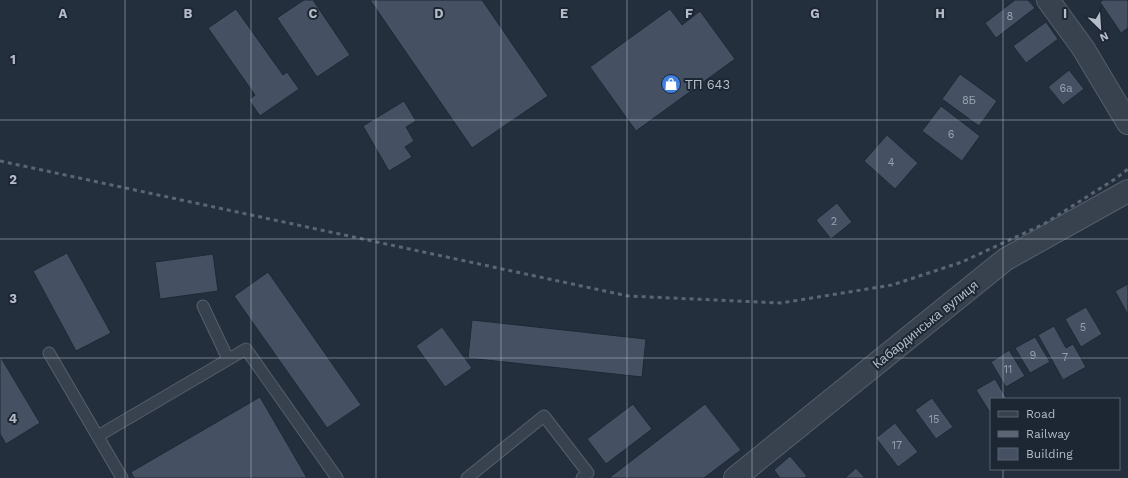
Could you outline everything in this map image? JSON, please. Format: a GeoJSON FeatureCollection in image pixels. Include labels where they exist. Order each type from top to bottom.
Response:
{"type":"FeatureCollection","features":[{"type":"Feature","properties":{"kind":"street"},"geometry":{"type":"LineString","coordinates":[[1048,0],[1083,48],[1128,124]]}},
{"type":"Feature","properties":{"kind":"street","name":"Кабардинська вулиця"},"geometry":{"type":"LineString","coordinates":[[735,478],[1006,259],[1128,191]]}},
{"type":"Feature","properties":{"kind":"lane"},"geometry":{"type":"LineString","coordinates":[[203,306],[228,359]]}},
{"type":"Feature","properties":{"kind":"lane"},"geometry":{"type":"LineString","coordinates":[[98,436],[246,348],[336,478]]}},
{"type":"Feature","properties":{"kind":"lane"},"geometry":{"type":"LineString","coordinates":[[49,353],[122,478]]}},
{"type":"Feature","properties":{"kind":"lane"},"geometry":{"type":"LineString","coordinates":[[467,478],[544,416],[588,473],[582,478]]}},
{"type":"Feature","properties":{"kind":"building"},"geometry":{"type":"Polygon","coordinates":[[[304,0],[313,0],[350,55],[317,77],[277,18],[304,0]]]}},
{"type":"Feature","properties":{"kind":"building"},"geometry":{"type":"Polygon","coordinates":[[[370,0],[482,0],[548,96],[472,148],[370,0]]]}},
{"type":"Feature","properties":{"kind":"building"},"geometry":{"type":"Polygon","coordinates":[[[1015,0],[1028,0],[1035,8],[996,38],[985,23],[1015,0]]]}},
{"type":"Feature","properties":{"kind":"building"},"geometry":{"type":"Polygon","coordinates":[[[1103,0],[1128,0],[1128,28],[1121,33],[1100,2],[1103,0]]]}},
{"type":"Feature","properties":{"kind":"building"},"geometry":{"type":"Polygon","coordinates":[[[236,9],[283,75],[287,72],[299,89],[260,116],[249,100],[255,95],[208,28],[236,9]]]}},
{"type":"Feature","properties":{"kind":"building"},"geometry":{"type":"Polygon","coordinates":[[[670,9],[682,25],[700,11],[735,59],[636,131],[590,67],[670,9]]]}},
{"type":"Feature","properties":{"kind":"building"},"geometry":{"type":"Polygon","coordinates":[[[1046,22],[1058,39],[1026,63],[1013,46],[1046,22]]]}},
{"type":"Feature","properties":{"kind":"building"},"geometry":{"type":"Polygon","coordinates":[[[1069,70],[1084,89],[1063,105],[1048,87],[1069,70]]]}},
{"type":"Feature","properties":{"kind":"building"},"geometry":{"type":"Polygon","coordinates":[[[960,74],[997,101],[979,126],[942,99],[960,74]]]}},
{"type":"Feature","properties":{"kind":"building"},"geometry":{"type":"Polygon","coordinates":[[[404,101],[416,121],[406,127],[414,141],[405,147],[412,157],[389,171],[363,126],[404,101]]]}},
{"type":"Feature","properties":{"kind":"building"},"geometry":{"type":"Polygon","coordinates":[[[941,106],[980,136],[962,161],[922,131],[941,106]]]}},
{"type":"Feature","properties":{"kind":"building"},"geometry":{"type":"Polygon","coordinates":[[[887,135],[918,163],[895,189],[864,161],[887,135]]]}},
{"type":"Feature","properties":{"kind":"building"},"geometry":{"type":"Polygon","coordinates":[[[837,203],[852,222],[831,239],[816,220],[837,203]]]}},
{"type":"Feature","properties":{"kind":"building"},"geometry":{"type":"Polygon","coordinates":[[[67,253],[111,333],[76,351],[33,271],[67,253]]]}},
{"type":"Feature","properties":{"kind":"building"},"geometry":{"type":"Polygon","coordinates":[[[213,254],[218,291],[160,299],[155,262],[213,254]]]}},
{"type":"Feature","properties":{"kind":"building"},"geometry":{"type":"Polygon","coordinates":[[[268,272],[361,405],[327,428],[234,296],[268,272]]]}},
{"type":"Feature","properties":{"kind":"building"},"geometry":{"type":"Polygon","coordinates":[[[1128,284],[1128,315],[1115,291],[1128,284]]]}},
{"type":"Feature","properties":{"kind":"building"},"geometry":{"type":"Polygon","coordinates":[[[1086,307],[1102,334],[1081,347],[1065,319],[1086,307]]]}},
{"type":"Feature","properties":{"kind":"building"},"geometry":{"type":"Polygon","coordinates":[[[472,320],[646,339],[642,377],[468,358],[472,320]]]}},
{"type":"Feature","properties":{"kind":"building"},"geometry":{"type":"Polygon","coordinates":[[[1054,326],[1066,348],[1073,344],[1086,367],[1063,380],[1038,335],[1054,326]]]}},
{"type":"Feature","properties":{"kind":"building"},"geometry":{"type":"Polygon","coordinates":[[[442,327],[472,368],[445,387],[416,346],[442,327]]]}},
{"type":"Feature","properties":{"kind":"building"},"geometry":{"type":"Polygon","coordinates":[[[1035,337],[1050,362],[1030,373],[1015,348],[1035,337]]]}},
{"type":"Feature","properties":{"kind":"building"},"geometry":{"type":"Polygon","coordinates":[[[1009,350],[1025,376],[1006,387],[991,362],[1009,350]]]}},
{"type":"Feature","properties":{"kind":"building"},"geometry":{"type":"Polygon","coordinates":[[[0,356],[40,423],[6,444],[0,434],[0,356]]]}},
{"type":"Feature","properties":{"kind":"building"},"geometry":{"type":"Polygon","coordinates":[[[995,379],[1006,398],[990,398],[990,412],[976,390],[995,379]]]}},
{"type":"Feature","properties":{"kind":"building"},"geometry":{"type":"Polygon","coordinates":[[[260,397],[307,478],[134,478],[131,472],[260,397]]]}},
{"type":"Feature","properties":{"kind":"building"},"geometry":{"type":"Polygon","coordinates":[[[932,398],[953,427],[936,439],[915,410],[932,398]]]}},
{"type":"Feature","properties":{"kind":"building"},"geometry":{"type":"Polygon","coordinates":[[[633,404],[652,429],[606,464],[587,439],[633,404]]]}},
{"type":"Feature","properties":{"kind":"building"},"geometry":{"type":"Polygon","coordinates":[[[705,404],[741,450],[704,478],[609,478],[705,404]]]}},
{"type":"Feature","properties":{"kind":"building"},"geometry":{"type":"Polygon","coordinates":[[[895,423],[918,452],[898,467],[876,438],[895,423]]]}},
{"type":"Feature","properties":{"kind":"building"},"geometry":{"type":"Polygon","coordinates":[[[790,456],[807,476],[804,478],[780,478],[774,470],[790,456]]]}},
{"type":"Feature","properties":{"kind":"building"},"geometry":{"type":"Polygon","coordinates":[[[856,468],[865,478],[845,478],[856,468]]]}},
{"type":"Feature","properties":{"kind":"railway"},"geometry":{"type":"LineString","coordinates":[[0,161],[628,296],[781,303],[892,285],[962,262],[1044,224],[1115,179],[1128,169]]}},
{"type":"Feature","properties":{"kind":"place","name":"ТП 643"},"geometry":{"type":"Point","coordinates":[671,84]}}]}
